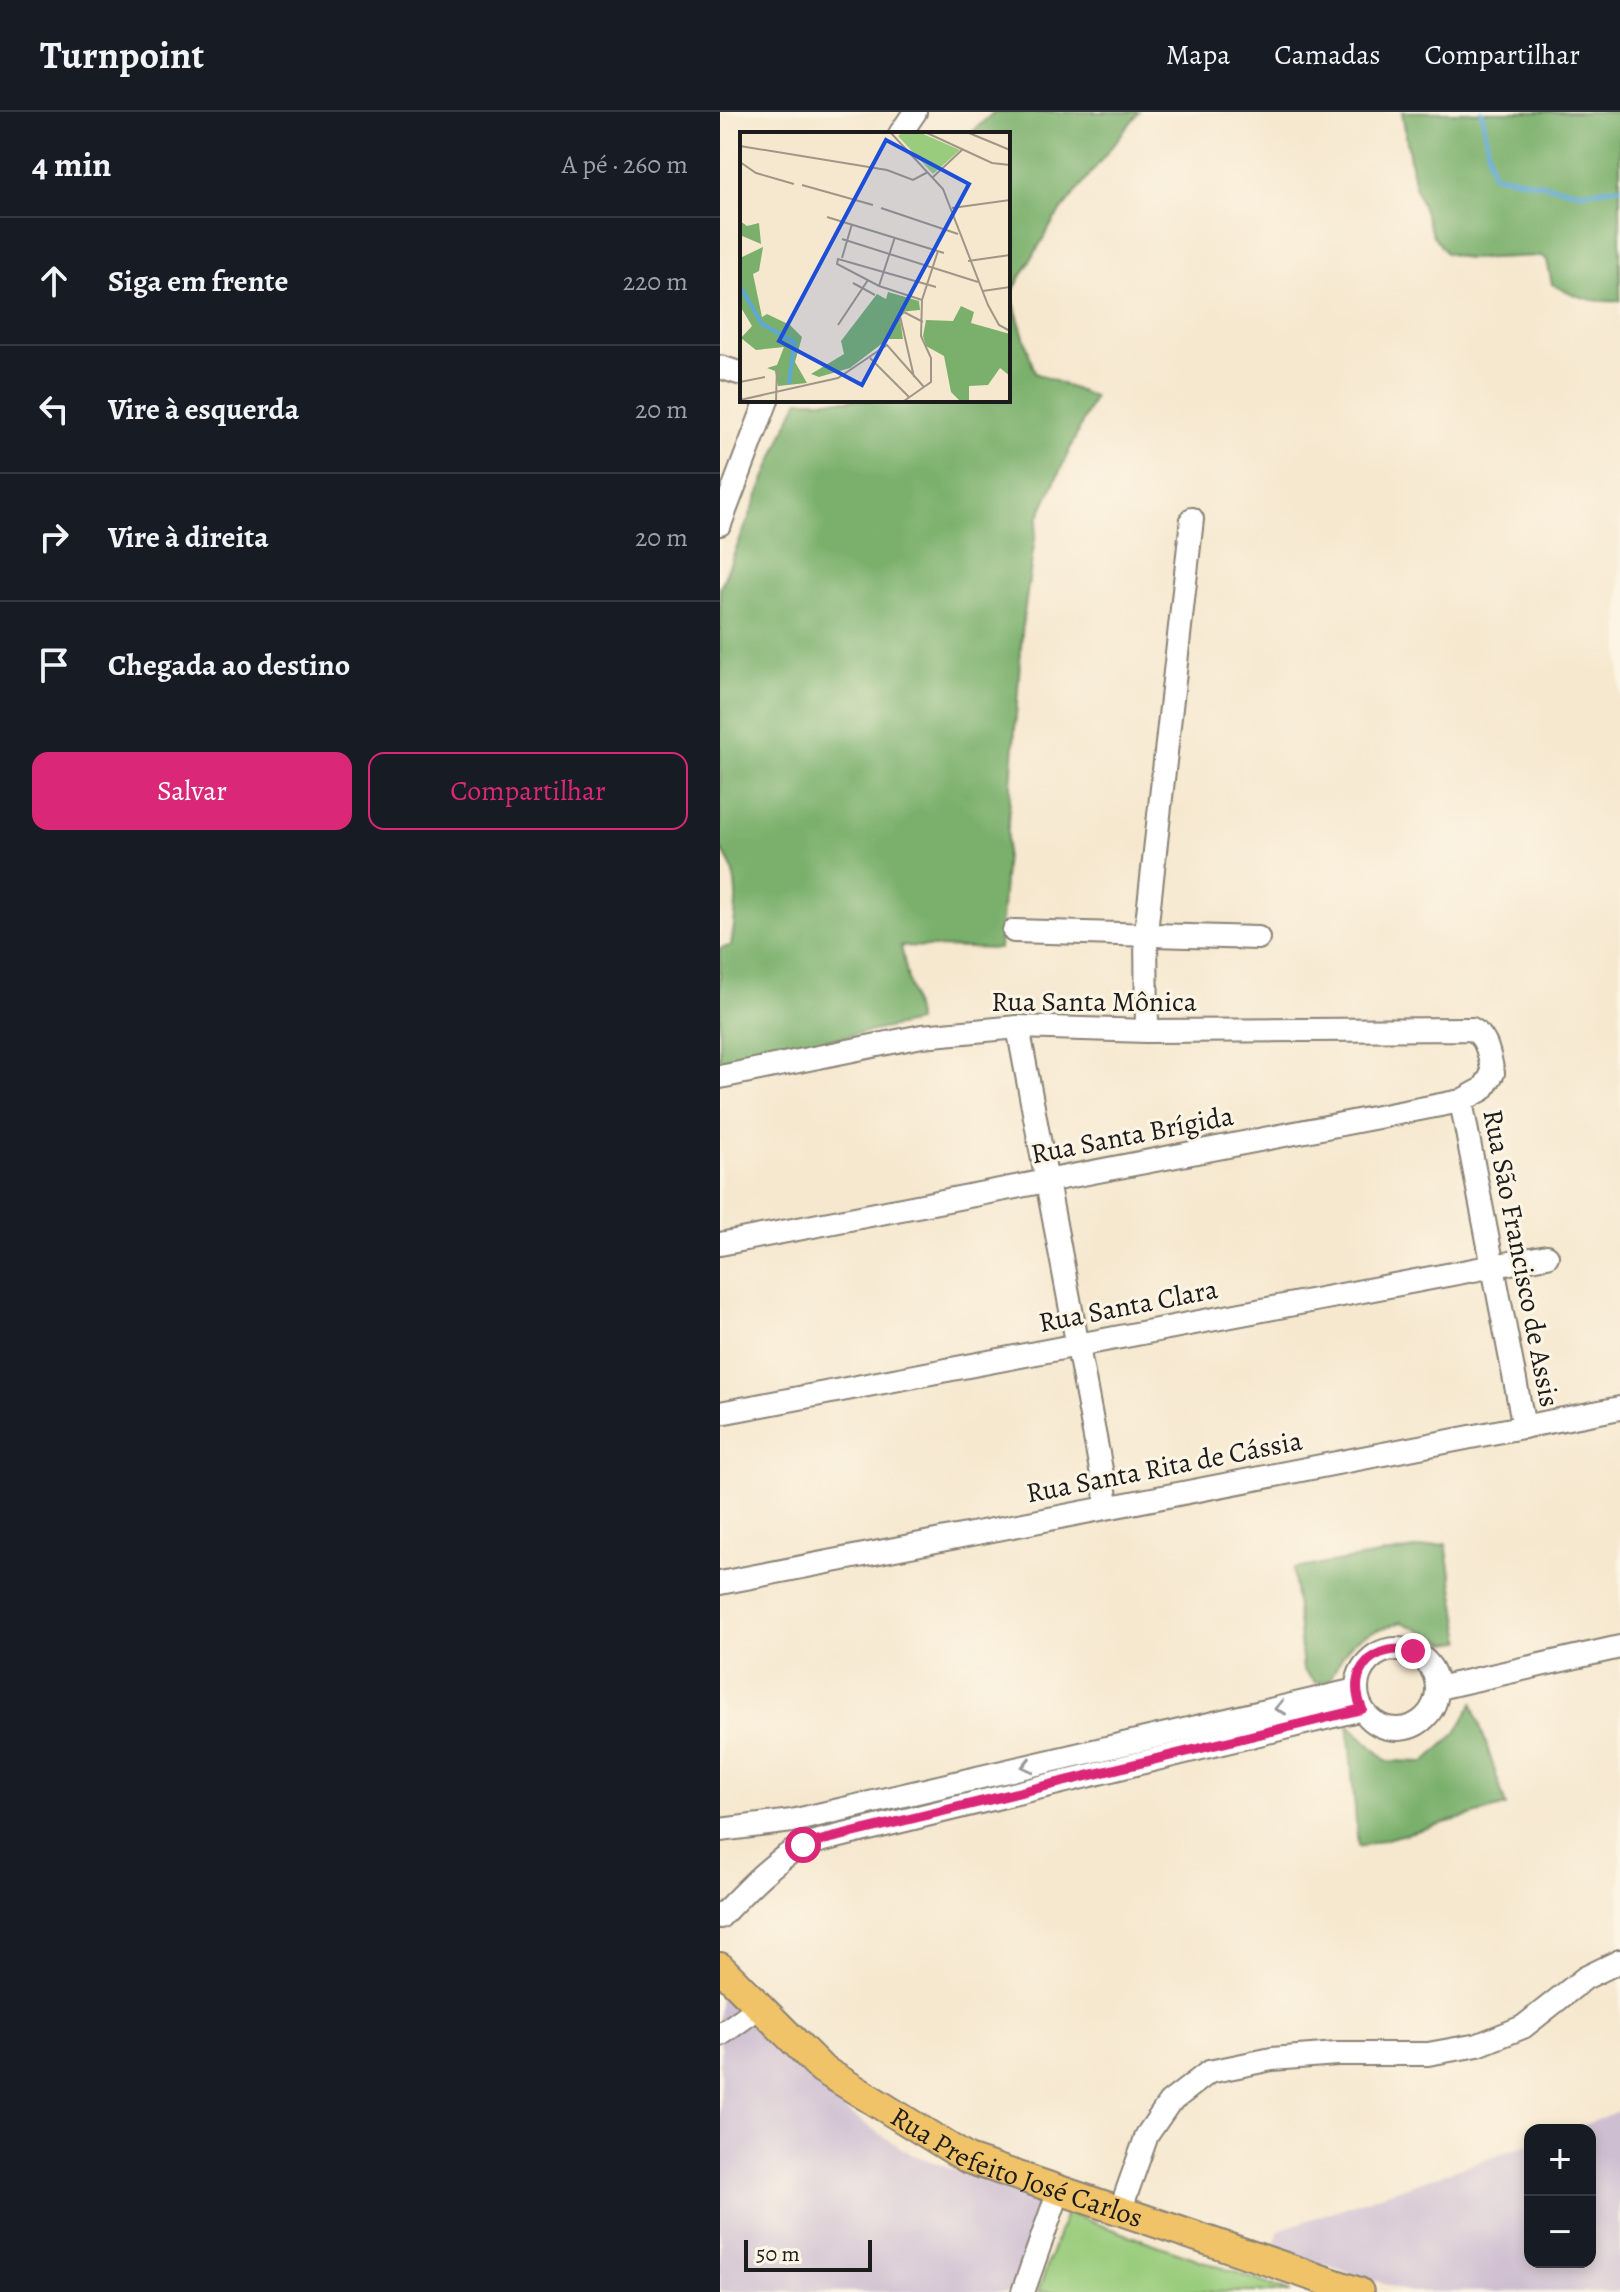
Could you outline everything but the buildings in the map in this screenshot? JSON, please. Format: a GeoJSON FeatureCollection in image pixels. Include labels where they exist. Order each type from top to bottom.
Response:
{"type":"FeatureCollection","features":[{"type":"Feature","properties":{"kind":"main road","name":"Rua Prefeito José Carlos"},"geometry":{"type":"LineString","coordinates":[[720,1967],[822,2069],[968,2159],[1359,2292]]}},
{"type":"Feature","properties":{"kind":"street"},"geometry":{"type":"LineString","coordinates":[[901,132],[915,112]]}},
{"type":"Feature","properties":{"kind":"street"},"geometry":{"type":"LineString","coordinates":[[720,367],[740,373]]}},
{"type":"Feature","properties":{"kind":"street"},"geometry":{"type":"LineString","coordinates":[[720,524],[766,402]]}},
{"type":"Feature","properties":{"kind":"street"},"geometry":{"type":"LineString","coordinates":[[1147,1031],[1147,934],[1192,519]]}},
{"type":"Feature","properties":{"kind":"street"},"geometry":{"type":"LineString","coordinates":[[1014,931],[1258,938]]}},
{"type":"Feature","properties":{"kind":"street"},"geometry":{"type":"LineString","coordinates":[[1018,1027],[1108,1507]]}},
{"type":"Feature","properties":{"kind":"street","name":"Rua Santa Mônica"},"geometry":{"type":"LineString","coordinates":[[720,1077],[922,1036],[1018,1027],[1147,1031],[1472,1029]]}},
{"type":"Feature","properties":{"kind":"street","name":"Rua Santa Brígida"},"geometry":{"type":"LineString","coordinates":[[720,1244],[1461,1101],[1483,1089],[1493,1073],[1485,1041],[1481,1034],[1472,1029]]}},
{"type":"Feature","properties":{"kind":"street","name":"Rua São Francisco de Assis"},"geometry":{"type":"LineString","coordinates":[[1461,1101],[1524,1427]]}},
{"type":"Feature","properties":{"kind":"street","name":"Rua Santa Clara"},"geometry":{"type":"LineString","coordinates":[[720,1413],[1547,1256]]}},
{"type":"Feature","properties":{"kind":"street","name":"Rua Santa Rita de Cássia"},"geometry":{"type":"LineString","coordinates":[[720,1583],[1620,1408]]}},
{"type":"Feature","properties":{"kind":"street"},"geometry":{"type":"LineString","coordinates":[[1438,1688],[1620,1647]]}},
{"type":"Feature","properties":{"kind":"street"},"geometry":{"type":"LineString","coordinates":[[1387,1649],[1413,1651],[1425,1659],[1433,1670],[1438,1688],[1430,1713],[1408,1728],[1381,1727],[1370,1719],[1359,1700],[1358,1677],[1365,1664],[1387,1649]]}},
{"type":"Feature","properties":{"kind":"street"},"geometry":{"type":"LineString","coordinates":[[720,1830],[792,1821],[1359,1700]]}},
{"type":"Feature","properties":{"kind":"street"},"geometry":{"type":"LineString","coordinates":[[720,1917],[763,1873],[783,1856],[803,1845],[1359,1700]]}},
{"type":"Feature","properties":{"kind":"street"},"geometry":{"type":"LineString","coordinates":[[1120,2211],[1147,2135],[1169,2103],[1209,2072],[1272,2059],[1337,2054],[1428,2054],[1478,2045],[1523,2027],[1585,1978],[1620,1961]]}},
{"type":"Feature","properties":{"kind":"street"},"geometry":{"type":"LineString","coordinates":[[720,2035],[758,2008]]}},
{"type":"Feature","properties":{"kind":"street"},"geometry":{"type":"LineString","coordinates":[[1023,2292],[1059,2190]]}},
{"type":"Feature","properties":{"kind":"shaded area"},"geometry":{"type":"Polygon","coordinates":[[[720,1990],[837,2105],[909,2153],[1044,2204],[1012,2292],[720,2292],[720,1990]]]}},
{"type":"Feature","properties":{"kind":"shaded area"},"geometry":{"type":"Polygon","coordinates":[[[1620,2110],[1620,2292],[1409,2292],[1273,2249],[1279,2230],[1524,2146],[1524,2268],[1596,2268],[1596,2124],[1586,2124],[1620,2110]]]}},
{"type":"Feature","properties":{"kind":"green space"},"geometry":{"type":"Polygon","coordinates":[[[994,112],[1139,112],[1054,220],[1011,294],[1035,373],[1094,397],[1038,518],[1023,620],[999,949],[901,946],[917,1022],[720,1062],[720,948],[731,946],[736,895],[732,870],[720,848],[720,588],[798,402],[1010,402],[1010,132],[972,132],[994,112]]]}},
{"type":"Feature","properties":{"kind":"green space"},"geometry":{"type":"Polygon","coordinates":[[[1402,112],[1620,112],[1620,301],[1585,298],[1552,284],[1547,260],[1542,256],[1468,259],[1446,253],[1432,234],[1414,183],[1402,112]]]}},
{"type":"Feature","properties":{"kind":"green space"},"geometry":{"type":"Polygon","coordinates":[[[1446,1544],[1462,1641],[1447,1643],[1402,1622],[1357,1640],[1343,1654],[1330,1680],[1316,1683],[1303,1670],[1293,1569],[1446,1544]]]}},
{"type":"Feature","properties":{"kind":"green space"},"geometry":{"type":"Polygon","coordinates":[[[1473,1703],[1506,1806],[1358,1847],[1348,1724],[1387,1761],[1425,1762],[1456,1733],[1473,1703]]]}},
{"type":"Feature","properties":{"kind":"green space"},"geometry":{"type":"Polygon","coordinates":[[[1066,2213],[1291,2292],[1038,2292],[1066,2213]]]}},
{"type":"Feature","properties":{"kind":"waterway"},"geometry":{"type":"LineString","coordinates":[[1482,112],[1492,174],[1581,192],[1620,187]]}},
{"type":"Feature","properties":{"kind":"route"},"geometry":{"type":"LineString","coordinates":[[803,1845],[1362,1709],[1356,1690],[1365,1664],[1387,1649],[1413,1651]]}}]}
